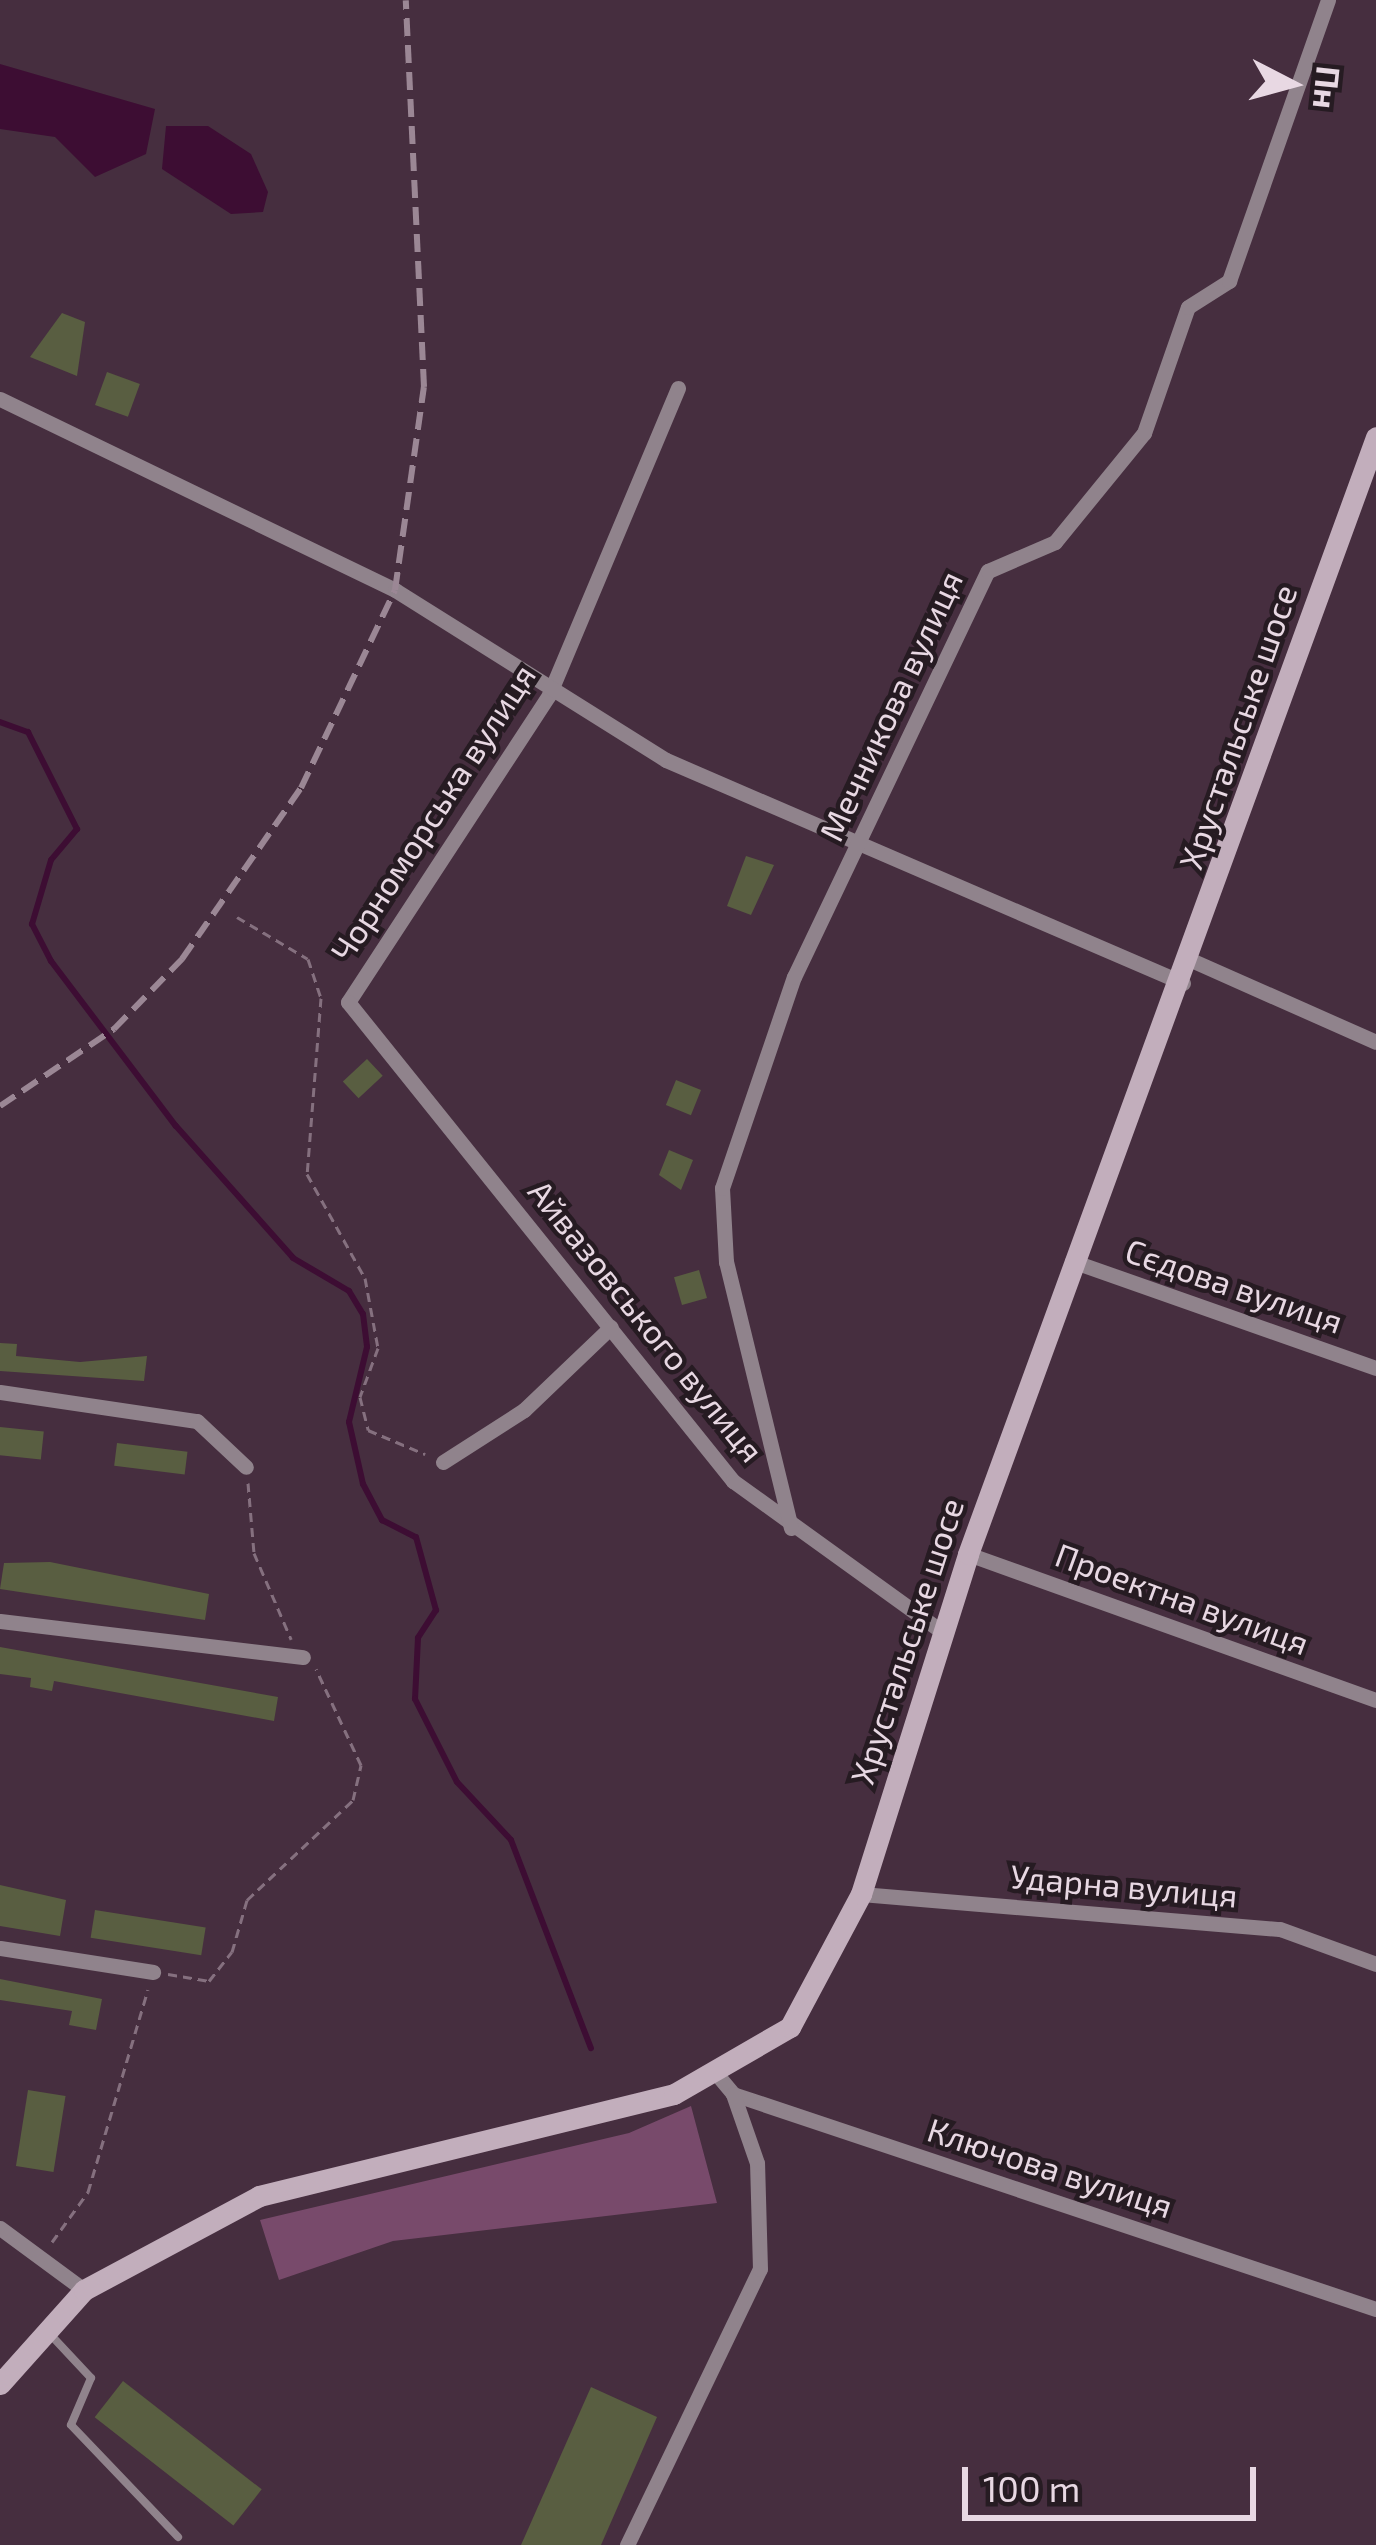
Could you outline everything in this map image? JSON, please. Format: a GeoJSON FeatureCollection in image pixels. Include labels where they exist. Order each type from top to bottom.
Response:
{"type":"FeatureCollection","features":[{"type":"Feature","properties":{"kind":"street","name":"Мечникова вулиця"},"geometry":{"type":"LineString","coordinates":[[791,1528],[726,1262],[722,1188],[794,977],[988,571],[1055,542],[1144,433],[1188,307],[1229,281],[1328,0]]}},
{"type":"Feature","properties":{"kind":"street","name":"Чорноморська вулиця"},"geometry":{"type":"LineString","coordinates":[[347,1003],[550,695],[678,388]]}},
{"type":"Feature","properties":{"kind":"street"},"geometry":{"type":"LineString","coordinates":[[0,399],[394,590],[550,695],[666,760],[860,839],[1183,983]]}},
{"type":"Feature","properties":{"kind":"street","name":"Хрустальське шосе"},"geometry":{"type":"LineString","coordinates":[[0,2384],[84,2290],[260,2196],[674,2094],[790,2027],[860,1894],[968,1554],[1072,1261],[1183,983],[1376,437]]}},
{"type":"Feature","properties":{"kind":"street"},"geometry":{"type":"LineString","coordinates":[[1191,960],[1376,1042]]}},
{"type":"Feature","properties":{"kind":"street","name":"Айвазовського вулиця"},"geometry":{"type":"LineString","coordinates":[[347,1003],[733,1480],[791,1528],[941,1631]]}},
{"type":"Feature","properties":{"kind":"street","name":"Сєдова вулиця"},"geometry":{"type":"LineString","coordinates":[[1072,1261],[1376,1368]]}},
{"type":"Feature","properties":{"kind":"street"},"geometry":{"type":"LineString","coordinates":[[443,1462],[524,1410],[610,1327]]}},
{"type":"Feature","properties":{"kind":"street"},"geometry":{"type":"LineString","coordinates":[[0,1392],[197,1421],[246,1467]]}},
{"type":"Feature","properties":{"kind":"street","name":"Проектна вулиця"},"geometry":{"type":"LineString","coordinates":[[968,1554],[1376,1700]]}},
{"type":"Feature","properties":{"kind":"street"},"geometry":{"type":"LineString","coordinates":[[0,1621],[303,1657]]}},
{"type":"Feature","properties":{"kind":"street","name":"Ударна вулиця"},"geometry":{"type":"LineString","coordinates":[[860,1894],[1280,1929],[1376,1964]]}},
{"type":"Feature","properties":{"kind":"street"},"geometry":{"type":"LineString","coordinates":[[0,1948],[153,1972]]}},
{"type":"Feature","properties":{"kind":"street"},"geometry":{"type":"LineString","coordinates":[[627,2545],[760,2269],[757,2163],[733,2094],[714,2071]]}},
{"type":"Feature","properties":{"kind":"street","name":"Ключова вулиця"},"geometry":{"type":"LineString","coordinates":[[733,2094],[1376,2309]]}},
{"type":"Feature","properties":{"kind":"street"},"geometry":{"type":"LineString","coordinates":[[0,2228],[84,2290]]}},
{"type":"Feature","properties":{"kind":"lane"},"geometry":{"type":"LineString","coordinates":[[47,2331],[91,2378],[71,2425],[178,2537]]}},
{"type":"Feature","properties":{"kind":"path"},"geometry":{"type":"LineString","coordinates":[[237,917],[308,959],[321,998],[302,1135],[318,1202],[365,1278],[378,1348],[359,1397],[368,1430],[443,1462]]}},
{"type":"Feature","properties":{"kind":"path"},"geometry":{"type":"LineString","coordinates":[[40,2258],[88,2192],[153,1972],[209,1981],[232,1952],[247,1900],[353,1800],[362,1766],[326,1678],[303,1657],[254,1553],[246,1467]]}},
{"type":"Feature","properties":{"kind":"shaded area"},"geometry":{"type":"Polygon","coordinates":[[[0,64],[155,109],[146,154],[95,177],[55,137],[0,129],[0,64]]]}},
{"type":"Feature","properties":{"kind":"shaded area"},"geometry":{"type":"Polygon","coordinates":[[[166,126],[208,126],[251,154],[268,192],[263,212],[231,214],[162,169],[166,126]]]}},
{"type":"Feature","properties":{"kind":"shaded area"},"geometry":{"type":"Polygon","coordinates":[[[691,2106],[717,2203],[393,2241],[279,2280],[260,2220],[629,2133],[691,2106]]]}},
{"type":"Feature","properties":{"kind":"building"},"geometry":{"type":"Polygon","coordinates":[[[62,313],[85,322],[77,376],[30,357],[62,313]]]}},
{"type":"Feature","properties":{"kind":"building"},"geometry":{"type":"Polygon","coordinates":[[[107,372],[140,384],[128,417],[95,405],[107,372]]]}},
{"type":"Feature","properties":{"kind":"building"},"geometry":{"type":"Polygon","coordinates":[[[746,856],[774,865],[751,915],[727,906],[746,856]]]}},
{"type":"Feature","properties":{"kind":"building"},"geometry":{"type":"Polygon","coordinates":[[[367,1059],[383,1076],[359,1098],[343,1082],[367,1059]]]}},
{"type":"Feature","properties":{"kind":"building"},"geometry":{"type":"Polygon","coordinates":[[[676,1080],[701,1090],[691,1115],[666,1105],[676,1080]]]}},
{"type":"Feature","properties":{"kind":"building"},"geometry":{"type":"Polygon","coordinates":[[[669,1150],[693,1160],[681,1190],[659,1175],[669,1150]]]}},
{"type":"Feature","properties":{"kind":"building"},"geometry":{"type":"Polygon","coordinates":[[[699,1270],[707,1298],[682,1305],[674,1277],[699,1270]]]}},
{"type":"Feature","properties":{"kind":"building"},"geometry":{"type":"Polygon","coordinates":[[[0,1343],[17,1344],[16,1356],[80,1362],[147,1356],[144,1381],[0,1371],[0,1343]]]}},
{"type":"Feature","properties":{"kind":"building"},"geometry":{"type":"Polygon","coordinates":[[[0,1427],[44,1432],[41,1459],[0,1455],[0,1427]]]}},
{"type":"Feature","properties":{"kind":"building"},"geometry":{"type":"Polygon","coordinates":[[[117,1443],[187,1452],[185,1474],[114,1466],[117,1443]]]}},
{"type":"Feature","properties":{"kind":"building"},"geometry":{"type":"Polygon","coordinates":[[[50,1562],[209,1594],[205,1620],[0,1589],[4,1563],[50,1562]]]}},
{"type":"Feature","properties":{"kind":"building"},"geometry":{"type":"Polygon","coordinates":[[[0,1647],[278,1697],[274,1721],[54,1681],[52,1691],[30,1687],[31,1678],[0,1674],[0,1647]]]}},
{"type":"Feature","properties":{"kind":"building"},"geometry":{"type":"Polygon","coordinates":[[[0,1885],[66,1900],[60,1936],[0,1926],[0,1885]]]}},
{"type":"Feature","properties":{"kind":"building"},"geometry":{"type":"Polygon","coordinates":[[[95,1910],[206,1928],[201,1955],[91,1938],[95,1910]]]}},
{"type":"Feature","properties":{"kind":"building"},"geometry":{"type":"Polygon","coordinates":[[[0,1979],[102,1999],[96,2030],[69,2025],[72,2011],[0,2000],[0,1979]]]}},
{"type":"Feature","properties":{"kind":"building"},"geometry":{"type":"Polygon","coordinates":[[[28,2090],[66,2096],[53,2172],[16,2166],[28,2090]]]}},
{"type":"Feature","properties":{"kind":"building"},"geometry":{"type":"Polygon","coordinates":[[[123,2381],[262,2489],[233,2526],[95,2417],[123,2381]]]}},
{"type":"Feature","properties":{"kind":"building"},"geometry":{"type":"Polygon","coordinates":[[[591,2387],[657,2417],[601,2545],[521,2545],[591,2387]]]}},
{"type":"Feature","properties":{"kind":"waterway"},"geometry":{"type":"LineString","coordinates":[[0,722],[28,732],[77,829],[51,860],[32,924],[51,961],[176,1126],[293,1258],[349,1291],[363,1314],[367,1347],[349,1422],[363,1484],[382,1520],[416,1537],[436,1610],[418,1638],[415,1699],[457,1782],[511,1840],[591,2048]]}},
{"type":"Feature","properties":{"kind":"railway"},"geometry":{"type":"LineString","coordinates":[[0,1106],[114,1029],[182,959],[301,788],[395,590],[424,387],[406,0]]}}]}
